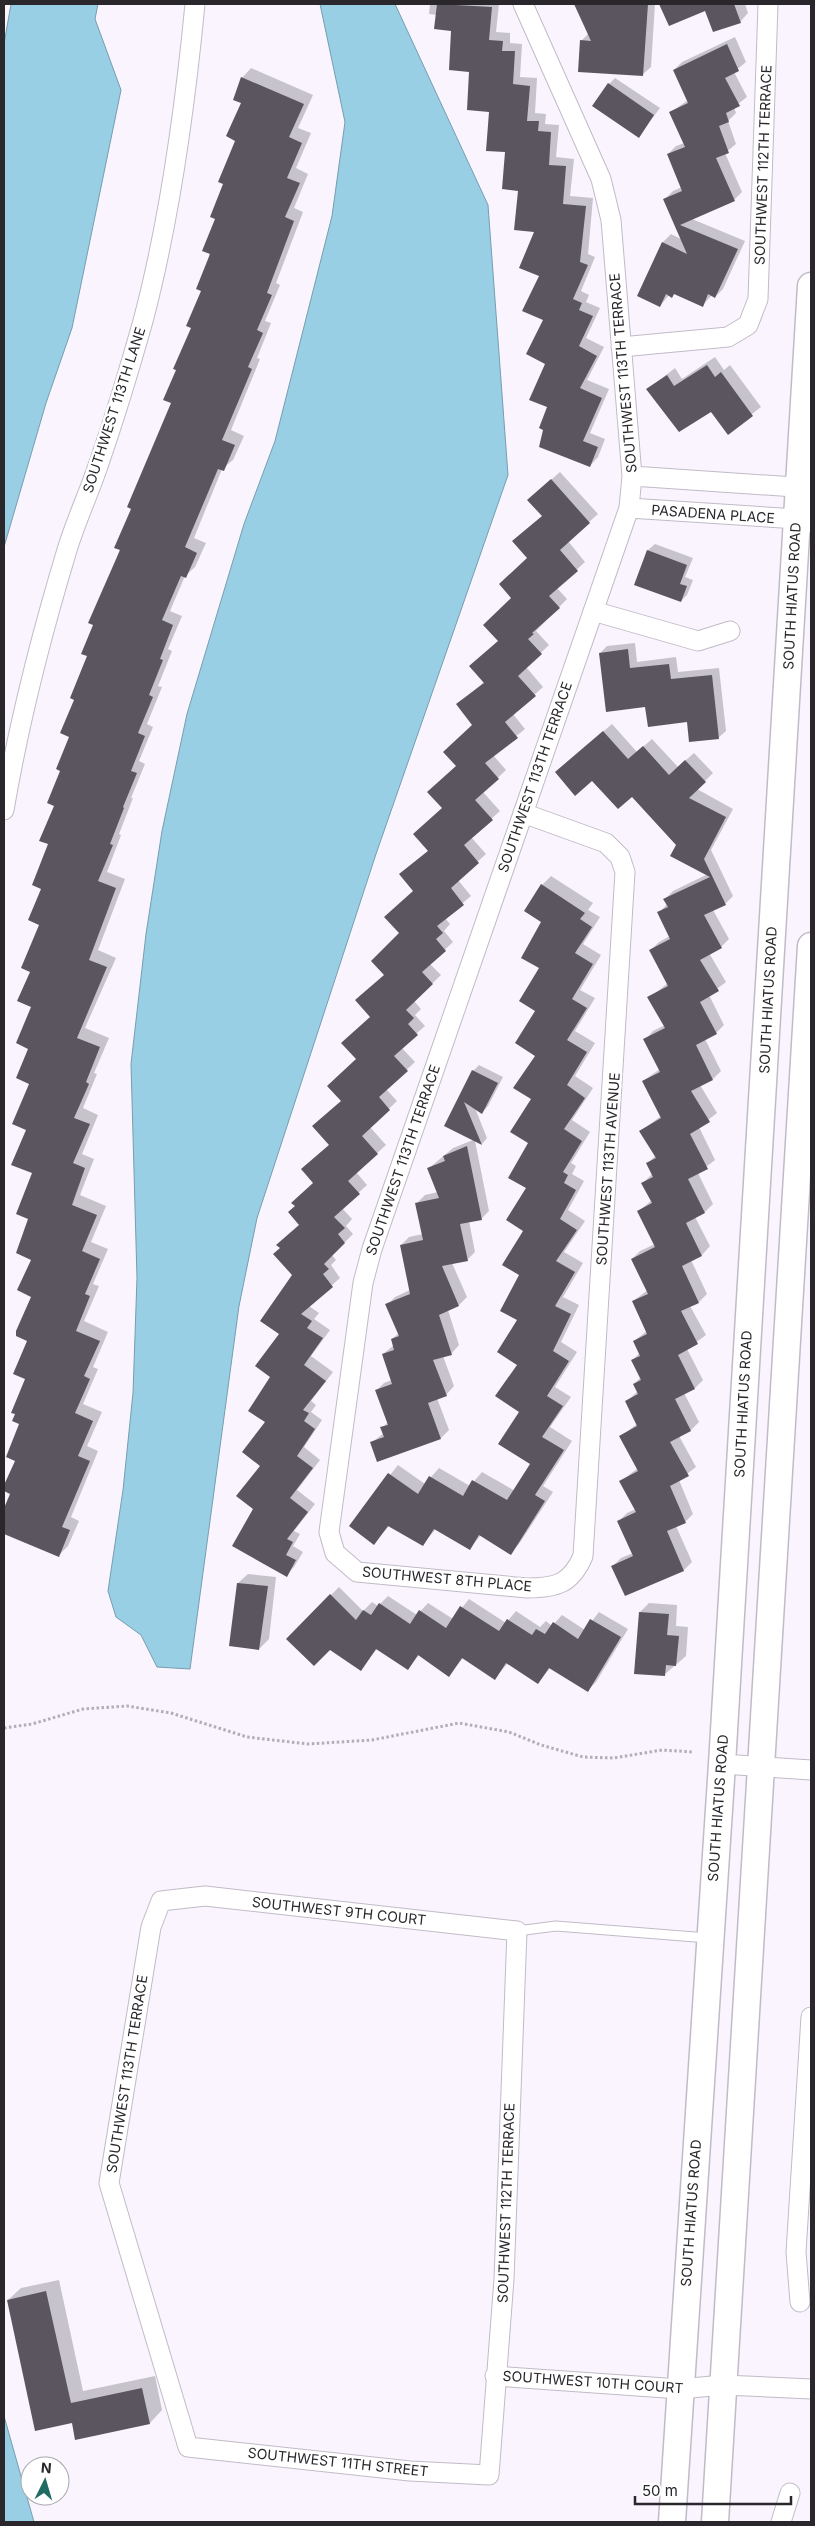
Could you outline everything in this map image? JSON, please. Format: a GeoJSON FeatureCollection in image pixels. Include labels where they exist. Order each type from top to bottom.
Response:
{"type":"FeatureCollection","features":[{"type":"Feature","properties":{"kind":"main road","name":"SOUTH HIATUS ROAD"},"geometry":{"type":"LineString","coordinates":[[672,2522],[708,1938],[722,1764],[804,521],[811,286]]}},
{"type":"Feature","properties":{"kind":"main road"},"geometry":{"type":"LineString","coordinates":[[715,2522],[811,946]]}},
{"type":"Feature","properties":{"kind":"street","name":"SOUTHWEST 113TH LANE"},"geometry":{"type":"LineString","coordinates":[[4,810],[16,740],[34,666],[67,548],[100,461],[143,319],[164,224],[175,157],[195,4]]}},
{"type":"Feature","properties":{"kind":"street","name":"SOUTHWEST 113TH TERRACE"},"geometry":{"type":"LineString","coordinates":[[335,1553],[329,1532],[363,1283],[372,1249],[629,508],[632,476],[611,220],[601,179],[523,4]]}},
{"type":"Feature","properties":{"kind":"street","name":"SOUTHWEST 112TH TERRACE"},"geometry":{"type":"LineString","coordinates":[[621,347],[728,337],[748,324],[758,299],[768,4]]}},
{"type":"Feature","properties":{"kind":"street"},"geometry":{"type":"LineString","coordinates":[[632,476],[805,487]]}},
{"type":"Feature","properties":{"kind":"street","name":"PASADENA PLACE"},"geometry":{"type":"LineString","coordinates":[[629,508],[804,521]]}},
{"type":"Feature","properties":{"kind":"street"},"geometry":{"type":"LineString","coordinates":[[593,611],[698,641],[730,631]]}},
{"type":"Feature","properties":{"kind":"street","name":"SOUTHWEST 113TH AVENUE"},"geometry":{"type":"LineString","coordinates":[[523,813],[606,843],[620,857],[625,872],[583,1556],[576,1571],[564,1582]]}},
{"type":"Feature","properties":{"kind":"street","name":"SOUTHWEST 8TH PLACE"},"geometry":{"type":"LineString","coordinates":[[335,1553],[357,1572],[527,1588],[546,1588],[564,1582]]}},
{"type":"Feature","properties":{"kind":"street"},"geometry":{"type":"LineString","coordinates":[[722,1764],[811,1770]]}},
{"type":"Feature","properties":{"kind":"street","name":"SOUTHWEST 9TH COURT"},"geometry":{"type":"LineString","coordinates":[[161,1901],[205,1896],[517,1931]]}},
{"type":"Feature","properties":{"kind":"street","name":"SOUTHWEST 113TH TERRACE"},"geometry":{"type":"LineString","coordinates":[[161,1901],[151,1926],[109,2183],[188,2447]]}},
{"type":"Feature","properties":{"kind":"street","name":"SOUTHWEST 112TH TERRACE"},"geometry":{"type":"LineString","coordinates":[[489,2475],[495,2376],[504,2279],[517,1931]]}},
{"type":"Feature","properties":{"kind":"street"},"geometry":{"type":"LineString","coordinates":[[800,2302],[796,2252],[807,2128],[811,2016]]}},
{"type":"Feature","properties":{"kind":"street","name":"SOUTHWEST 10TH COURT"},"geometry":{"type":"LineString","coordinates":[[495,2376],[680,2389],[723,2385],[811,2389]]}},
{"type":"Feature","properties":{"kind":"street","name":"SOUTHWEST 11TH STREET"},"geometry":{"type":"LineString","coordinates":[[188,2447],[410,2471],[489,2475]]}},
{"type":"Feature","properties":{"kind":"street"},"geometry":{"type":"LineString","coordinates":[[781,2522],[790,2493]]}},
{"type":"Feature","properties":{"kind":"lane"},"geometry":{"type":"LineString","coordinates":[[517,1931],[556,1926],[708,1938]]}},
{"type":"Feature","properties":{"kind":"path"},"geometry":{"type":"LineString","coordinates":[[4,1728],[32,1724],[83,1709],[127,1706],[171,1713],[247,1737],[308,1744],[372,1740],[459,1723],[509,1732],[541,1745],[583,1757],[614,1758],[662,1750],[693,1752]]}},
{"type":"Feature","properties":{"kind":"water"},"geometry":{"type":"Polygon","coordinates":[[[11,4],[98,4],[95,19],[121,90],[72,328],[46,403],[4,547],[4,44],[11,4]]]}},
{"type":"Feature","properties":{"kind":"water"},"geometry":{"type":"Polygon","coordinates":[[[320,4],[395,4],[488,205],[508,475],[376,854],[257,1218],[239,1306],[190,1669],[157,1667],[141,1635],[116,1617],[108,1591],[123,1490],[133,1393],[137,1278],[131,1064],[146,934],[162,831],[187,714],[244,524],[275,441],[332,216],[345,122],[320,4]]]}},
{"type":"Feature","properties":{"kind":"water"},"geometry":{"type":"Polygon","coordinates":[[[4,2416],[20,2473],[20,2506],[29,2506],[34,2522],[4,2522],[4,2416]]]}},
{"type":"Feature","properties":{"kind":"building"},"geometry":{"type":"Polygon","coordinates":[[[437,4],[492,7],[489,40],[503,41],[502,51],[515,51],[513,84],[530,86],[527,121],[539,121],[538,131],[551,132],[549,165],[566,166],[563,204],[586,206],[580,262],[588,265],[573,299],[582,303],[579,310],[593,316],[579,346],[597,356],[580,388],[602,398],[583,441],[598,447],[590,467],[539,447],[543,430],[539,428],[547,407],[529,400],[545,364],[526,354],[543,320],[522,311],[539,276],[519,268],[534,232],[514,230],[518,191],[502,189],[505,152],[486,151],[489,112],[467,110],[469,72],[449,70],[451,31],[434,29],[437,4]]]}},
{"type":"Feature","properties":{"kind":"building"},"geometry":{"type":"Polygon","coordinates":[[[574,4],[648,4],[643,76],[578,72],[580,40],[591,41],[574,4]]]}},
{"type":"Feature","properties":{"kind":"building"},"geometry":{"type":"Polygon","coordinates":[[[659,4],[734,4],[741,23],[713,32],[705,11],[669,26],[659,4]]]}},
{"type":"Feature","properties":{"kind":"building"},"geometry":{"type":"Polygon","coordinates":[[[727,44],[739,71],[725,78],[740,106],[726,113],[729,122],[719,126],[729,153],[716,158],[735,201],[680,225],[738,249],[715,298],[708,294],[703,307],[674,294],[672,298],[666,294],[660,307],[637,296],[662,242],[687,254],[663,199],[682,191],[667,154],[685,147],[669,112],[688,103],[673,70],[727,44]]]}},
{"type":"Feature","properties":{"kind":"building"},"geometry":{"type":"Polygon","coordinates":[[[241,77],[304,104],[289,137],[302,143],[287,178],[300,183],[285,217],[294,221],[267,293],[272,295],[257,330],[263,333],[248,367],[252,369],[222,440],[235,445],[224,471],[218,469],[185,547],[197,553],[186,578],[181,576],[162,620],[173,625],[160,659],[163,660],[149,695],[153,697],[138,733],[145,736],[131,771],[137,773],[110,844],[113,845],[98,881],[116,888],[89,960],[107,967],[77,1038],[100,1047],[86,1082],[89,1084],[74,1118],[90,1124],[73,1163],[85,1168],[72,1205],[97,1215],[82,1251],[100,1259],[85,1294],[90,1296],[76,1331],[100,1341],[84,1376],[90,1379],[75,1413],[93,1421],[78,1456],[90,1461],[62,1527],[70,1530],[59,1557],[4,1534],[4,1508],[10,1494],[4,1491],[4,1485],[15,1461],[6,1457],[19,1424],[12,1421],[15,1414],[11,1413],[25,1379],[13,1374],[27,1341],[16,1336],[16,1331],[31,1297],[17,1290],[31,1260],[16,1253],[28,1219],[16,1214],[32,1173],[11,1165],[26,1130],[12,1124],[29,1084],[16,1078],[28,1049],[16,1043],[31,1007],[17,1001],[30,972],[21,968],[39,925],[28,920],[41,889],[32,885],[48,844],[39,841],[54,806],[47,803],[60,771],[56,769],[69,737],[60,733],[74,700],[70,698],[87,656],[81,654],[93,625],[88,623],[120,550],[114,548],[131,509],[127,507],[171,403],[163,400],[176,370],[173,369],[191,328],[186,326],[201,291],[196,289],[210,254],[202,251],[215,219],[210,217],[223,184],[218,182],[235,141],[226,136],[241,103],[233,100],[241,77]]]}},
{"type":"Feature","properties":{"kind":"building"},"geometry":{"type":"Polygon","coordinates":[[[608,83],[654,115],[639,138],[592,106],[608,83]]]}},
{"type":"Feature","properties":{"kind":"building"},"geometry":{"type":"Polygon","coordinates":[[[707,365],[715,377],[721,372],[753,416],[728,435],[711,412],[679,432],[646,389],[667,375],[674,386],[707,365]]]}},
{"type":"Feature","properties":{"kind":"building"},"geometry":{"type":"Polygon","coordinates":[[[551,479],[590,523],[560,550],[578,571],[549,596],[560,608],[532,633],[534,634],[528,639],[542,654],[518,676],[536,696],[505,722],[518,738],[485,763],[499,779],[475,800],[493,820],[464,845],[479,863],[451,888],[464,905],[437,926],[443,933],[436,939],[446,951],[422,972],[433,984],[406,1010],[414,1018],[408,1024],[418,1035],[394,1056],[408,1071],[379,1097],[390,1110],[362,1136],[378,1154],[348,1181],[360,1194],[334,1217],[345,1228],[338,1234],[345,1243],[324,1264],[329,1269],[323,1274],[333,1287],[301,1314],[312,1321],[307,1328],[323,1338],[304,1365],[326,1381],[303,1410],[309,1413],[304,1421],[315,1429],[297,1456],[313,1468],[290,1498],[308,1512],[287,1539],[293,1542],[286,1555],[296,1560],[287,1577],[232,1546],[253,1509],[236,1496],[260,1466],[242,1452],[265,1422],[248,1411],[270,1377],[255,1366],[279,1334],[260,1321],[292,1275],[273,1254],[280,1248],[276,1245],[299,1225],[288,1212],[295,1206],[291,1203],[313,1183],[301,1169],[329,1145],[312,1126],[341,1101],[327,1086],[356,1059],[341,1043],[370,1017],[355,1000],[384,975],[371,961],[399,933],[384,917],[413,891],[399,874],[428,851],[413,834],[442,808],[427,792],[456,766],[443,752],[472,725],[456,704],[484,683],[469,666],[498,641],[483,625],[511,598],[499,584],[527,558],[512,541],[542,516],[527,500],[551,479]]]}},
{"type":"Feature","properties":{"kind":"building"},"geometry":{"type":"Polygon","coordinates":[[[647,550],[687,565],[680,584],[687,586],[681,602],[634,585],[647,550]]]}},
{"type":"Feature","properties":{"kind":"building"},"geometry":{"type":"Polygon","coordinates":[[[628,649],[630,668],[669,664],[671,679],[712,675],[719,739],[689,742],[687,722],[648,727],[645,707],[606,712],[599,653],[628,649]]]}},
{"type":"Feature","properties":{"kind":"building"},"geometry":{"type":"Polygon","coordinates":[[[603,731],[628,759],[643,746],[669,775],[685,760],[706,782],[689,798],[726,817],[704,859],[726,905],[704,915],[722,948],[700,960],[719,991],[700,1002],[717,1034],[696,1045],[713,1080],[691,1091],[710,1122],[690,1134],[708,1169],[688,1179],[705,1213],[686,1223],[702,1256],[682,1266],[699,1303],[681,1311],[698,1344],[678,1355],[695,1389],[675,1399],[691,1431],[670,1442],[689,1476],[670,1486],[686,1523],[667,1531],[684,1571],[625,1596],[611,1566],[633,1556],[617,1521],[636,1512],[619,1481],[638,1471],[619,1436],[637,1426],[625,1401],[638,1394],[633,1384],[641,1380],[631,1360],[640,1356],[633,1341],[647,1334],[632,1301],[648,1294],[631,1259],[655,1247],[637,1211],[652,1203],[641,1183],[653,1177],[646,1163],[656,1158],[639,1131],[661,1118],[642,1081],[660,1072],[643,1039],[665,1028],[647,997],[668,986],[649,950],[670,939],[657,912],[668,907],[663,899],[710,877],[670,856],[676,845],[632,797],[618,809],[592,781],[575,796],[555,772],[603,731]]]}},
{"type":"Feature","properties":{"kind":"building"},"geometry":{"type":"Polygon","coordinates":[[[541,884],[585,913],[580,919],[592,927],[575,953],[593,964],[572,999],[587,1008],[567,1040],[587,1052],[567,1085],[585,1098],[564,1129],[582,1141],[563,1172],[568,1175],[564,1183],[576,1190],[560,1219],[577,1230],[556,1261],[575,1272],[555,1306],[571,1314],[553,1351],[569,1361],[547,1396],[563,1406],[542,1437],[564,1450],[535,1495],[545,1501],[511,1555],[479,1535],[470,1550],[434,1529],[423,1546],[388,1526],[374,1545],[349,1526],[388,1473],[418,1494],[429,1476],[463,1496],[472,1480],[507,1500],[530,1464],[498,1444],[519,1412],[495,1396],[517,1365],[497,1352],[517,1320],[500,1311],[519,1275],[502,1265],[523,1231],[506,1220],[526,1188],[508,1178],[528,1143],[510,1132],[531,1099],[513,1088],[535,1056],[515,1043],[535,1011],[519,1001],[539,968],[521,958],[541,922],[524,911],[541,884]]]}},
{"type":"Feature","properties":{"kind":"building"},"geometry":{"type":"Polygon","coordinates":[[[472,1070],[498,1083],[482,1114],[464,1102],[482,1145],[444,1126],[472,1070]]]}},
{"type":"Feature","properties":{"kind":"building"},"geometry":{"type":"Polygon","coordinates":[[[467,1146],[482,1220],[460,1224],[468,1261],[442,1266],[459,1306],[439,1315],[452,1355],[433,1360],[447,1396],[428,1403],[441,1439],[377,1462],[370,1442],[384,1437],[380,1427],[388,1425],[375,1390],[392,1384],[382,1354],[394,1350],[391,1339],[399,1336],[385,1304],[410,1294],[400,1245],[423,1240],[415,1203],[439,1198],[427,1168],[445,1161],[443,1156],[467,1146]]]}},
{"type":"Feature","properties":{"kind":"building"},"geometry":{"type":"Polygon","coordinates":[[[237,1583],[268,1586],[259,1650],[229,1646],[237,1583]]]}},
{"type":"Feature","properties":{"kind":"building"},"geometry":{"type":"Polygon","coordinates":[[[330,1594],[356,1620],[363,1610],[371,1615],[379,1603],[410,1624],[419,1610],[446,1628],[460,1606],[499,1631],[507,1619],[532,1635],[536,1629],[545,1634],[553,1622],[578,1639],[590,1619],[621,1637],[588,1692],[549,1668],[538,1684],[506,1663],[495,1680],[462,1658],[449,1677],[418,1655],[408,1670],[376,1649],[361,1671],[330,1650],[314,1666],[286,1639],[330,1594]]]}},
{"type":"Feature","properties":{"kind":"building"},"geometry":{"type":"Polygon","coordinates":[[[639,1612],[669,1614],[667,1635],[679,1636],[676,1666],[666,1665],[665,1676],[634,1674],[639,1612]]]}},
{"type":"Feature","properties":{"kind":"building"},"geometry":{"type":"Polygon","coordinates":[[[46,2291],[71,2403],[142,2388],[150,2424],[75,2440],[72,2423],[35,2431],[7,2300],[46,2291]]]}}]}
